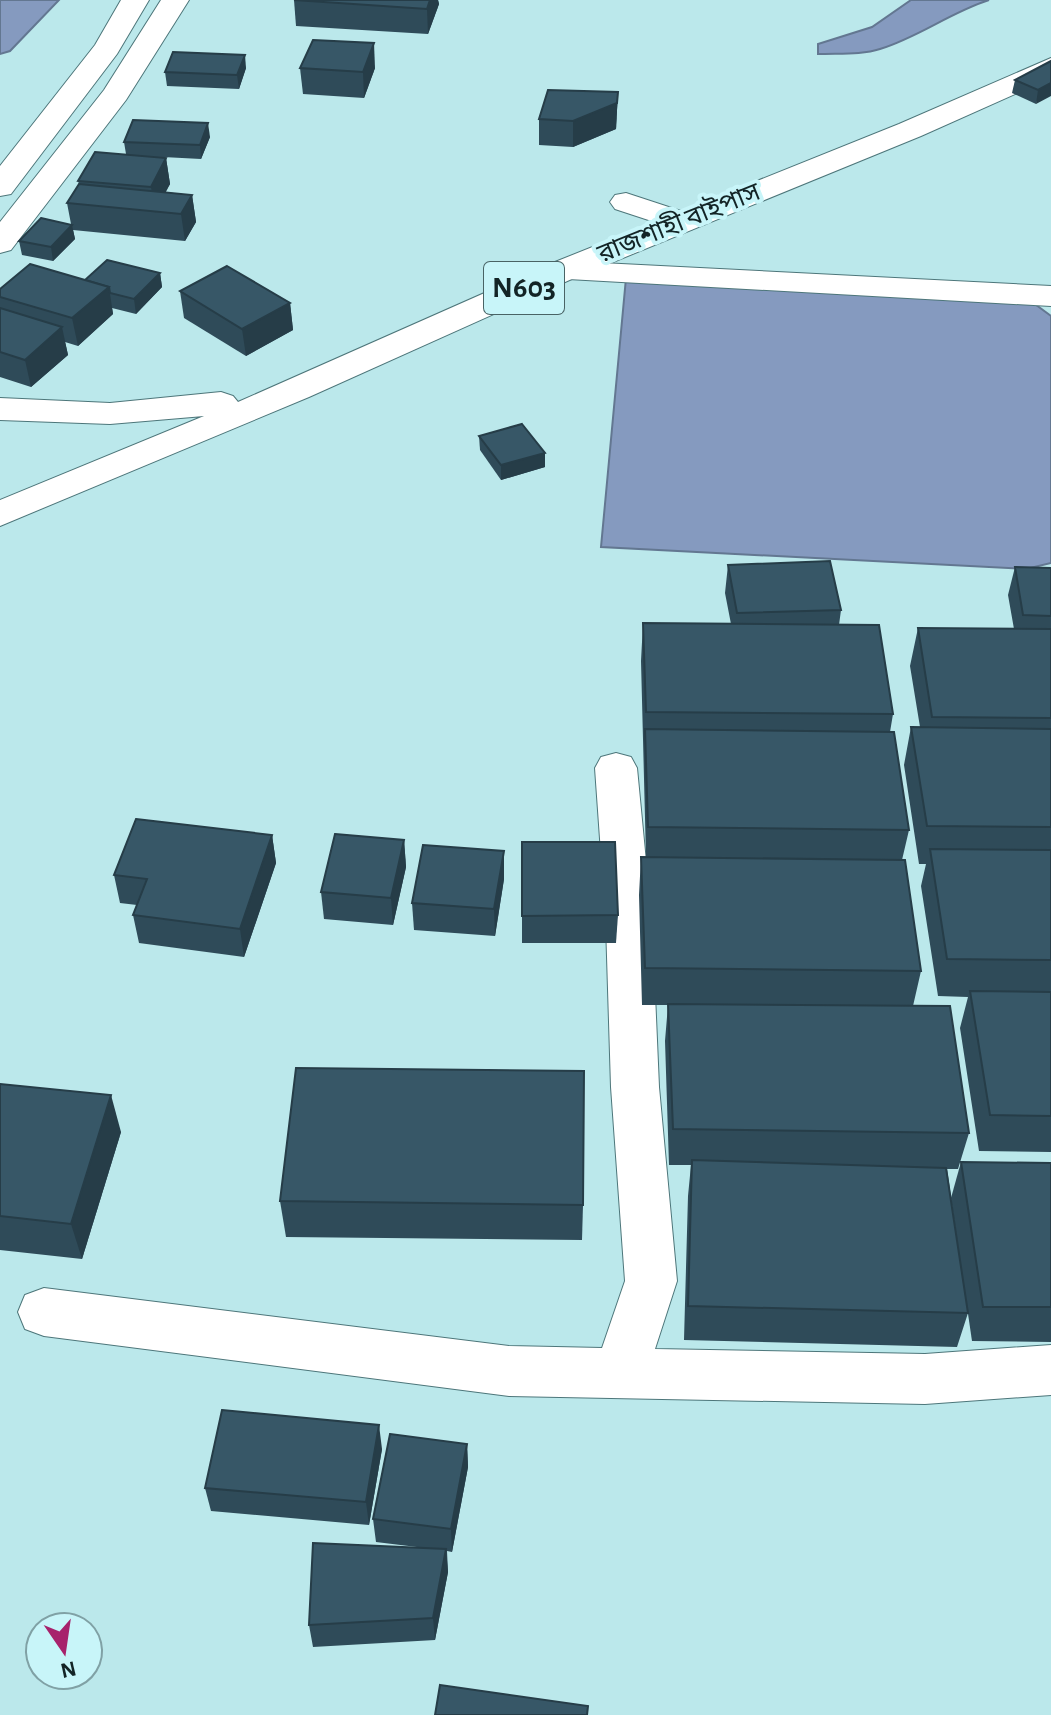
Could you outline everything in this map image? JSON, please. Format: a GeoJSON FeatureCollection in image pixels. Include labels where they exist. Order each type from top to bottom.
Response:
{"type":"FeatureCollection","features":[{"type":"Feature","properties":{"kind":"main road"},"geometry":{"type":"LineString","coordinates":[[0,187],[107,48],[135,0]]}},
{"type":"Feature","properties":{"kind":"main road"},"geometry":{"type":"LineString","coordinates":[[0,243],[116,94],[175,0]]}},
{"type":"Feature","properties":{"kind":"main road","name":"রাজশাহী বাইপাস"},"geometry":{"type":"LineString","coordinates":[[0,514],[297,390],[562,271],[910,130],[1051,67]]}},
{"type":"Feature","properties":{"kind":"main road"},"geometry":{"type":"LineString","coordinates":[[626,202],[682,222]]}},
{"type":"Feature","properties":{"kind":"main road"},"geometry":{"type":"LineString","coordinates":[[562,271],[1051,296]]}},
{"type":"Feature","properties":{"kind":"main road"},"geometry":{"type":"LineString","coordinates":[[0,409],[135,414],[297,390]]}},
{"type":"Feature","properties":{"kind":"main road"},"geometry":{"type":"LineString","coordinates":[[616,768],[629,924],[635,1087],[651,1281],[620,1373]]}},
{"type":"Feature","properties":{"kind":"main road"},"geometry":{"type":"LineString","coordinates":[[44,1312],[509,1371],[925,1379],[1051,1370]]}},
{"type":"Feature","properties":{"kind":"water"},"geometry":{"type":"Polygon","coordinates":[[[0,0],[59,0],[10,51],[0,54],[0,0]]]}},
{"type":"Feature","properties":{"kind":"water"},"geometry":{"type":"Polygon","coordinates":[[[911,0],[989,0],[880,49],[818,54],[818,44],[872,27],[911,0]]]}},
{"type":"Feature","properties":{"kind":"water"},"geometry":{"type":"Polygon","coordinates":[[[626,278],[1024,296],[1051,316],[1051,563],[1026,569],[601,547],[626,278]]]}},
{"type":"Feature","properties":{"kind":"building"},"geometry":{"type":"Polygon","coordinates":[[[294,0],[430,0],[427,9],[294,0]]]}},
{"type":"Feature","properties":{"kind":"building"},"geometry":{"type":"Polygon","coordinates":[[[313,40],[374,43],[363,72],[300,68],[313,40]]]}},
{"type":"Feature","properties":{"kind":"building"},"geometry":{"type":"Polygon","coordinates":[[[173,52],[245,55],[237,75],[165,72],[173,52]]]}},
{"type":"Feature","properties":{"kind":"building"},"geometry":{"type":"Polygon","coordinates":[[[1051,61],[1051,83],[1038,90],[1015,80],[1051,61]]]}},
{"type":"Feature","properties":{"kind":"building"},"geometry":{"type":"Polygon","coordinates":[[[548,90],[618,92],[617,103],[573,121],[539,119],[548,90]]]}},
{"type":"Feature","properties":{"kind":"building"},"geometry":{"type":"Polygon","coordinates":[[[133,120],[208,123],[200,145],[124,142],[133,120]]]}},
{"type":"Feature","properties":{"kind":"building"},"geometry":{"type":"Polygon","coordinates":[[[95,152],[166,158],[151,187],[78,181],[95,152]]]}},
{"type":"Feature","properties":{"kind":"building"},"geometry":{"type":"Polygon","coordinates":[[[79,184],[192,195],[181,214],[67,203],[79,184]]]}},
{"type":"Feature","properties":{"kind":"building"},"geometry":{"type":"Polygon","coordinates":[[[41,218],[72,225],[51,247],[19,241],[41,218]]]}},
{"type":"Feature","properties":{"kind":"building"},"geometry":{"type":"Polygon","coordinates":[[[107,260],[160,273],[134,299],[110,293],[109,287],[85,280],[107,260]]]}},
{"type":"Feature","properties":{"kind":"building"},"geometry":{"type":"Polygon","coordinates":[[[30,264],[109,287],[72,318],[0,297],[0,289],[30,264]]]}},
{"type":"Feature","properties":{"kind":"building"},"geometry":{"type":"Polygon","coordinates":[[[227,266],[290,303],[242,329],[180,291],[227,266]]]}},
{"type":"Feature","properties":{"kind":"building"},"geometry":{"type":"Polygon","coordinates":[[[0,308],[62,327],[25,360],[0,352],[0,308]]]}},
{"type":"Feature","properties":{"kind":"building"},"geometry":{"type":"Polygon","coordinates":[[[522,424],[545,453],[501,465],[479,436],[522,424]]]}},
{"type":"Feature","properties":{"kind":"building"},"geometry":{"type":"Polygon","coordinates":[[[830,561],[841,610],[737,613],[728,565],[830,561]]]}},
{"type":"Feature","properties":{"kind":"building"},"geometry":{"type":"Polygon","coordinates":[[[1015,567],[1051,568],[1051,616],[1023,615],[1015,567]]]}},
{"type":"Feature","properties":{"kind":"building"},"geometry":{"type":"Polygon","coordinates":[[[643,623],[879,625],[893,714],[646,712],[643,623]]]}},
{"type":"Feature","properties":{"kind":"building"},"geometry":{"type":"Polygon","coordinates":[[[918,628],[1051,629],[1051,718],[932,717],[918,628]]]}},
{"type":"Feature","properties":{"kind":"building"},"geometry":{"type":"Polygon","coordinates":[[[911,727],[1051,729],[1051,827],[927,826],[911,727]]]}},
{"type":"Feature","properties":{"kind":"building"},"geometry":{"type":"Polygon","coordinates":[[[645,729],[894,732],[909,830],[648,827],[645,729]]]}},
{"type":"Feature","properties":{"kind":"building"},"geometry":{"type":"Polygon","coordinates":[[[136,819],[272,835],[240,929],[133,915],[147,879],[114,875],[136,819]]]}},
{"type":"Feature","properties":{"kind":"building"},"geometry":{"type":"Polygon","coordinates":[[[335,834],[404,840],[391,898],[321,892],[335,834]]]}},
{"type":"Feature","properties":{"kind":"building"},"geometry":{"type":"Polygon","coordinates":[[[522,842],[615,842],[618,915],[522,916],[522,842]]]}},
{"type":"Feature","properties":{"kind":"building"},"geometry":{"type":"Polygon","coordinates":[[[423,845],[504,851],[494,909],[412,903],[423,845]]]}},
{"type":"Feature","properties":{"kind":"building"},"geometry":{"type":"Polygon","coordinates":[[[930,849],[1051,850],[1051,960],[947,959],[930,849]]]}},
{"type":"Feature","properties":{"kind":"building"},"geometry":{"type":"Polygon","coordinates":[[[641,857],[905,860],[921,971],[645,968],[641,857]]]}},
{"type":"Feature","properties":{"kind":"building"},"geometry":{"type":"Polygon","coordinates":[[[970,991],[1051,992],[1051,1116],[990,1115],[970,991]]]}},
{"type":"Feature","properties":{"kind":"building"},"geometry":{"type":"Polygon","coordinates":[[[668,1004],[950,1006],[969,1133],[673,1129],[668,1004]]]}},
{"type":"Feature","properties":{"kind":"building"},"geometry":{"type":"Polygon","coordinates":[[[296,1068],[584,1071],[583,1205],[280,1201],[296,1068]]]}},
{"type":"Feature","properties":{"kind":"building"},"geometry":{"type":"Polygon","coordinates":[[[0,1084],[111,1095],[71,1224],[0,1216],[0,1084]]]}},
{"type":"Feature","properties":{"kind":"building"},"geometry":{"type":"Polygon","coordinates":[[[692,1160],[946,1168],[968,1313],[688,1306],[692,1160]]]}},
{"type":"Feature","properties":{"kind":"building"},"geometry":{"type":"Polygon","coordinates":[[[961,1162],[1051,1163],[1051,1307],[983,1307],[961,1162]]]}},
{"type":"Feature","properties":{"kind":"building"},"geometry":{"type":"Polygon","coordinates":[[[222,1410],[379,1425],[366,1502],[205,1488],[222,1410]]]}},
{"type":"Feature","properties":{"kind":"building"},"geometry":{"type":"Polygon","coordinates":[[[390,1434],[467,1444],[451,1529],[373,1519],[390,1434]]]}},
{"type":"Feature","properties":{"kind":"building"},"geometry":{"type":"Polygon","coordinates":[[[313,1543],[446,1549],[433,1618],[309,1625],[313,1543]]]}},
{"type":"Feature","properties":{"kind":"building"},"geometry":{"type":"Polygon","coordinates":[[[440,1685],[588,1706],[587,1715],[435,1715],[440,1685]]]}}]}
